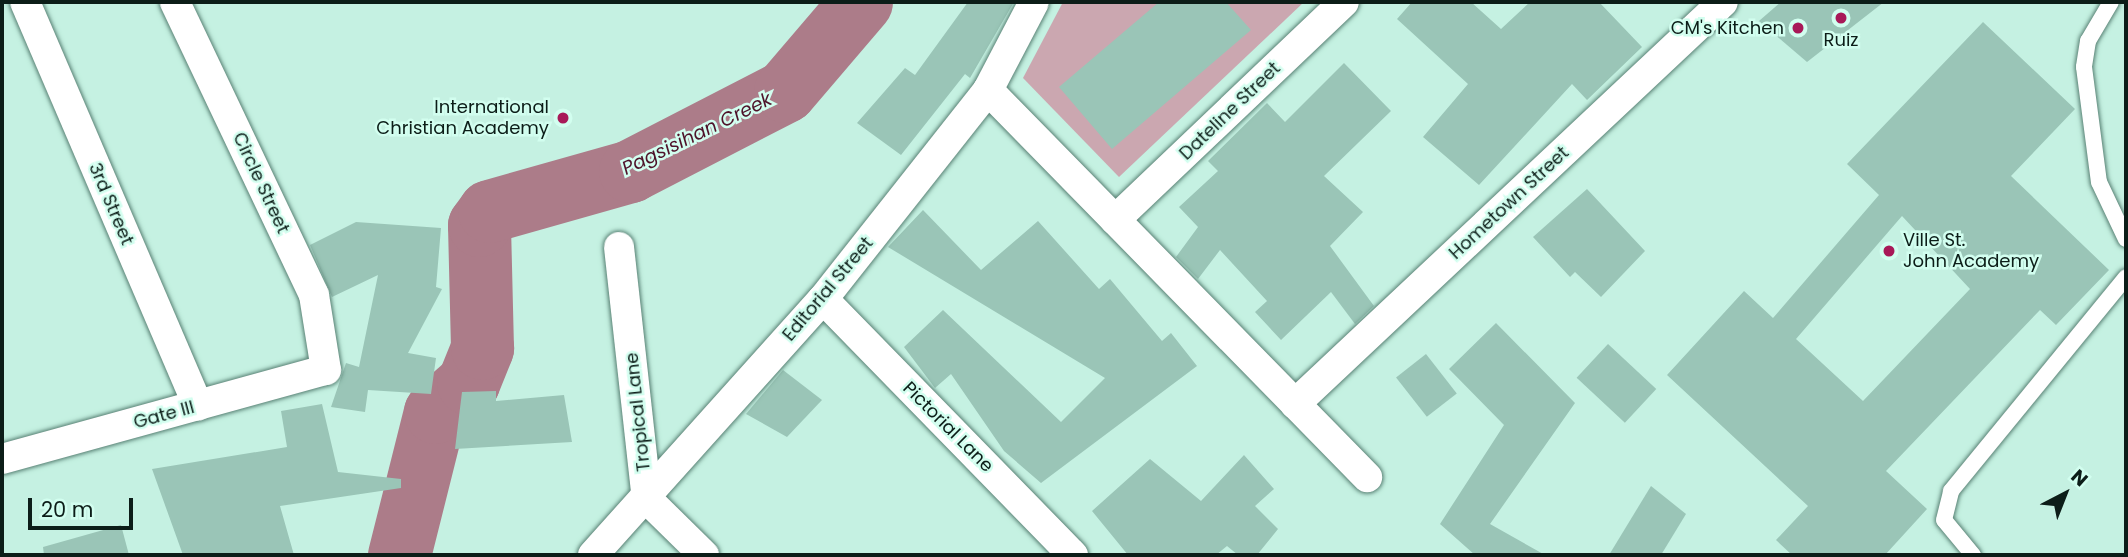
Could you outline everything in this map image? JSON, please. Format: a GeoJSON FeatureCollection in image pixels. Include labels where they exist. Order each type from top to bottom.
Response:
{"type":"FeatureCollection","features":[{"type":"Feature","properties":{"kind":"street","name":"3rd Street"},"geometry":{"type":"LineString","coordinates":[[24,2],[198,406]]}},
{"type":"Feature","properties":{"kind":"street","name":"Circle Street"},"geometry":{"type":"LineString","coordinates":[[175,2],[314,295],[326,370]]}},
{"type":"Feature","properties":{"kind":"street","name":"Editorial Street"},"geometry":{"type":"LineString","coordinates":[[593,555],[647,499],[823,299],[988,90],[1034,2]]}},
{"type":"Feature","properties":{"kind":"street","name":"Dateline Street"},"geometry":{"type":"LineString","coordinates":[[1115,220],[1345,2]]}},
{"type":"Feature","properties":{"kind":"street","name":"Hometown Street"},"geometry":{"type":"LineString","coordinates":[[1295,404],[1723,2]]}},
{"type":"Feature","properties":{"kind":"street"},"geometry":{"type":"LineString","coordinates":[[988,90],[1367,477]]}},
{"type":"Feature","properties":{"kind":"street","name":"Tropical Lane"},"geometry":{"type":"LineString","coordinates":[[619,247],[647,499]]}},
{"type":"Feature","properties":{"kind":"street","name":"Pictorial Lane"},"geometry":{"type":"LineString","coordinates":[[823,299],[1073,555]]}},
{"type":"Feature","properties":{"kind":"street","name":"Gate III"},"geometry":{"type":"LineString","coordinates":[[2,459],[326,370]]}},
{"type":"Feature","properties":{"kind":"street"},"geometry":{"type":"LineString","coordinates":[[647,499],[704,555]]}},
{"type":"Feature","properties":{"kind":"lane"},"geometry":{"type":"LineString","coordinates":[[2112,2],[2088,41],[2084,67],[2099,182],[2126,239]]}},
{"type":"Feature","properties":{"kind":"lane"},"geometry":{"type":"LineString","coordinates":[[1973,555],[1944,520],[1959,480],[2126,277]]}},
{"type":"Feature","properties":{"kind":"shaded area"},"geometry":{"type":"Polygon","coordinates":[[[1063,2],[1304,2],[1119,177],[1023,78],[1063,2]]]}},
{"type":"Feature","properties":{"kind":"building"},"geometry":{"type":"Polygon","coordinates":[[[968,2],[1014,2],[970,78],[965,74],[901,155],[857,123],[905,68],[915,75],[968,2]]]}},
{"type":"Feature","properties":{"kind":"building"},"geometry":{"type":"Polygon","coordinates":[[[1159,2],[1226,2],[1251,30],[1112,149],[1059,87],[1159,2]]]}},
{"type":"Feature","properties":{"kind":"building"},"geometry":{"type":"Polygon","coordinates":[[[1412,2],[1471,2],[1501,29],[1530,2],[1599,2],[1642,47],[1587,100],[1572,84],[1479,185],[1423,137],[1468,84],[1397,19],[1412,2]]]}},
{"type":"Feature","properties":{"kind":"building","name":"CM's Kitchen"},"geometry":{"type":"Polygon","coordinates":[[[1781,2],[1884,2],[1807,62],[1759,21],[1781,2]]]}},
{"type":"Feature","properties":{"kind":"building"},"geometry":{"type":"Polygon","coordinates":[[[1983,22],[2075,109],[2011,176],[2109,270],[2056,325],[2040,310],[1886,471],[1927,509],[1885,555],[1792,555],[1776,540],[1808,506],[1667,375],[1744,291],[1773,318],[1879,195],[1847,164],[1983,22]],[[1902,216],[1796,339],[1863,401],[1970,289],[1902,216]]]}},
{"type":"Feature","properties":{"kind":"building"},"geometry":{"type":"Polygon","coordinates":[[[1344,63],[1391,111],[1324,176],[1363,212],[1330,246],[1374,306],[1355,324],[1331,292],[1281,340],[1255,312],[1267,301],[1220,250],[1198,279],[1176,257],[1198,227],[1179,207],[1218,171],[1208,161],[1267,103],[1285,122],[1344,63]]]}},
{"type":"Feature","properties":{"kind":"building"},"geometry":{"type":"Polygon","coordinates":[[[1587,189],[1645,251],[1601,297],[1575,272],[1570,277],[1533,237],[1587,189]]]}},
{"type":"Feature","properties":{"kind":"building"},"geometry":{"type":"Polygon","coordinates":[[[923,210],[981,270],[1038,221],[1099,289],[1110,279],[1162,341],[1171,333],[1197,366],[1041,483],[1004,451],[951,374],[935,388],[904,347],[943,310],[1061,422],[1105,378],[888,247],[923,210]]]}},
{"type":"Feature","properties":{"kind":"building"},"geometry":{"type":"Polygon","coordinates":[[[356,222],[441,228],[436,287],[442,289],[408,353],[436,358],[431,394],[368,390],[365,412],[331,407],[346,363],[359,367],[378,275],[332,297],[310,245],[356,222]]]}},
{"type":"Feature","properties":{"kind":"building"},"geometry":{"type":"Polygon","coordinates":[[[1496,323],[1575,403],[1490,524],[1545,555],[1475,555],[1440,524],[1504,425],[1449,369],[1496,323]]]}},
{"type":"Feature","properties":{"kind":"building"},"geometry":{"type":"Polygon","coordinates":[[[1608,344],[1656,389],[1625,423],[1577,378],[1608,344]]]}},
{"type":"Feature","properties":{"kind":"building"},"geometry":{"type":"Polygon","coordinates":[[[1426,354],[1457,393],[1427,417],[1396,377],[1426,354]]]}},
{"type":"Feature","properties":{"kind":"building"},"geometry":{"type":"Polygon","coordinates":[[[783,370],[822,400],[787,437],[746,414],[783,370]]]}},
{"type":"Feature","properties":{"kind":"building"},"geometry":{"type":"Polygon","coordinates":[[[496,391],[496,401],[564,395],[572,442],[455,449],[462,392],[496,391]]]}},
{"type":"Feature","properties":{"kind":"building"},"geometry":{"type":"Polygon","coordinates":[[[322,404],[338,472],[401,479],[401,488],[280,506],[294,555],[183,555],[152,469],[287,447],[281,411],[322,404]]]}},
{"type":"Feature","properties":{"kind":"building"},"geometry":{"type":"Polygon","coordinates":[[[1244,455],[1274,489],[1255,506],[1278,529],[1257,555],[1238,555],[1227,546],[1216,555],[1128,555],[1092,511],[1150,459],[1201,501],[1244,455]]]}},
{"type":"Feature","properties":{"kind":"building"},"geometry":{"type":"Polygon","coordinates":[[[1651,486],[1686,514],[1661,555],[1609,555],[1651,486]]]}},
{"type":"Feature","properties":{"kind":"building"},"geometry":{"type":"Polygon","coordinates":[[[121,525],[129,555],[44,555],[43,547],[121,525]]]}},
{"type":"Feature","properties":{"kind":"waterway","name":"Pagsisihan Creek"},"geometry":{"type":"LineString","coordinates":[[399,555],[435,412],[468,383],[482,348],[479,225],[489,211],[630,171],[785,91],[861,2]]}},
{"type":"Feature","properties":{"kind":"place","name":"Ruiz"},"geometry":{"type":"Point","coordinates":[1841,18]}},
{"type":"Feature","properties":{"kind":"place","name":"CM's Kitchen"},"geometry":{"type":"Point","coordinates":[1798,28]}},
{"type":"Feature","properties":{"kind":"place","name":"International Christian Academy"},"geometry":{"type":"Point","coordinates":[563,118]}},
{"type":"Feature","properties":{"kind":"place","name":"Ville St. John Academy"},"geometry":{"type":"Point","coordinates":[1889,251]}}]}
